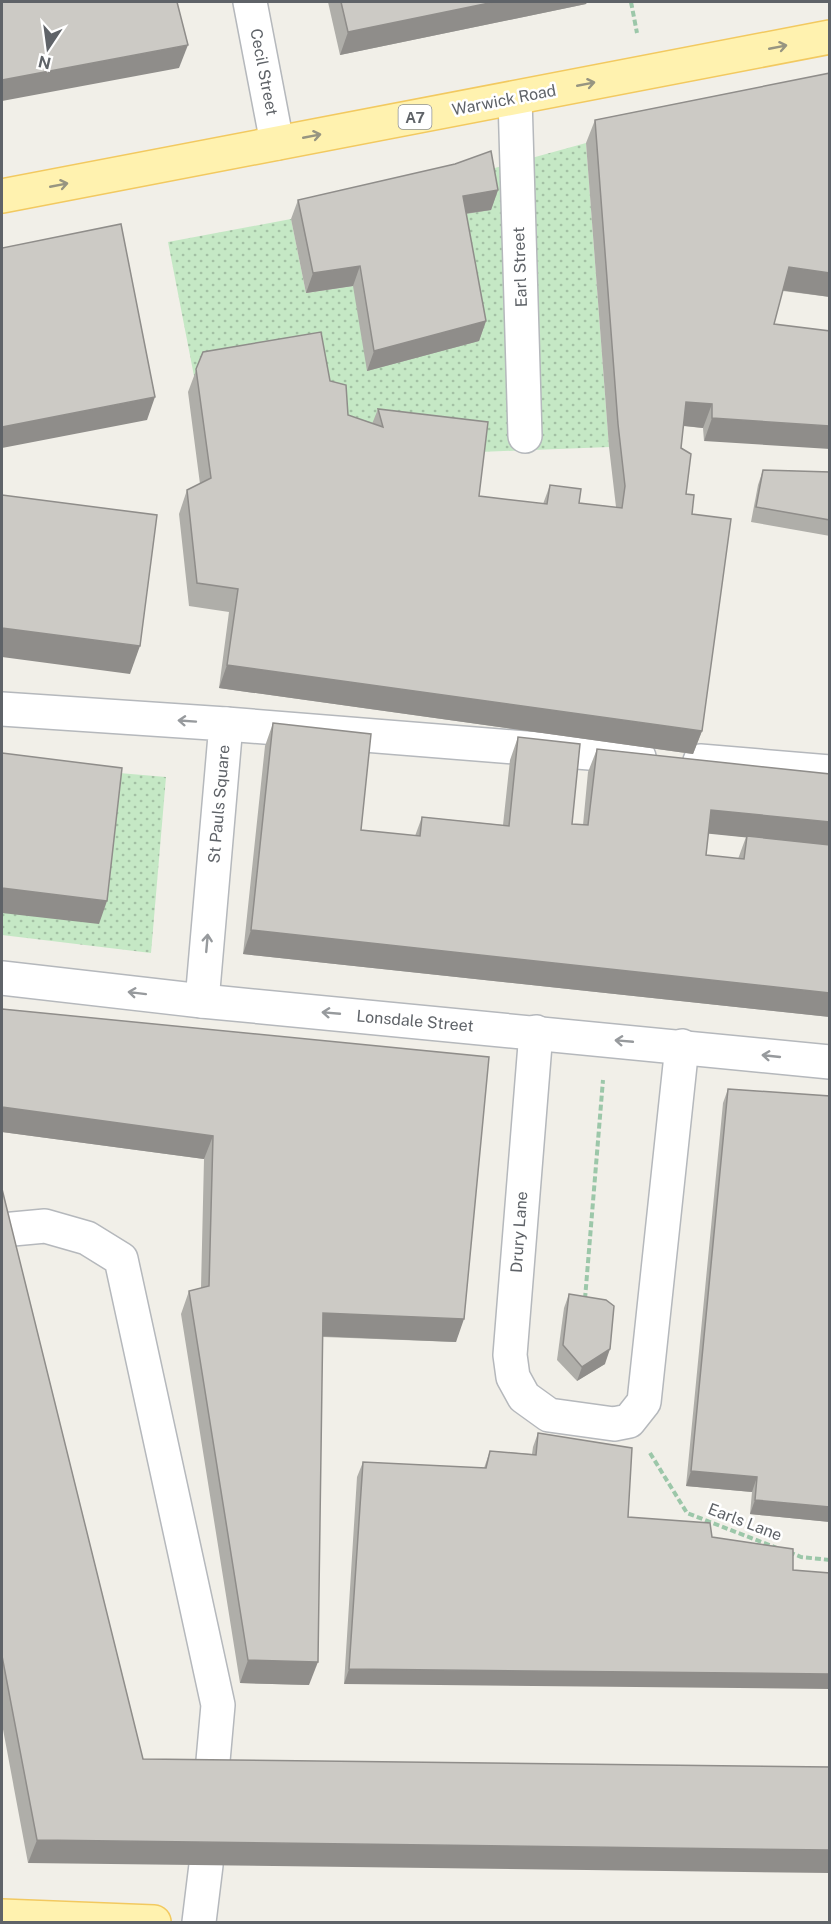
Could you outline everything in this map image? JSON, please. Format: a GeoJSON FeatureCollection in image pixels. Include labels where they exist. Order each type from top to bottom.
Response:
{"type":"FeatureCollection","features":[{"type":"Feature","properties":{"kind":"main road","name":"Warwick Road"},"geometry":{"type":"LineString","coordinates":[[2,196],[830,37]]}},
{"type":"Feature","properties":{"kind":"main road"},"geometry":{"type":"LineString","coordinates":[[2,1916],[154,1923]]}},
{"type":"Feature","properties":{"kind":"street","name":"Cecil Street"},"geometry":{"type":"LineString","coordinates":[[250,2],[277,143]]}},
{"type":"Feature","properties":{"kind":"street","name":"Earl Street"},"geometry":{"type":"LineString","coordinates":[[515,98],[525,436]]}},
{"type":"Feature","properties":{"kind":"street","name":"St Pauls Square"},"geometry":{"type":"LineString","coordinates":[[2,709],[226,724],[202,1001]]}},
{"type":"Feature","properties":{"kind":"street"},"geometry":{"type":"LineString","coordinates":[[226,724],[830,772]]}},
{"type":"Feature","properties":{"kind":"street","name":"Lonsdale Street"},"geometry":{"type":"LineString","coordinates":[[2,978],[202,1001],[830,1062]]}},
{"type":"Feature","properties":{"kind":"street","name":"Drury Lane"},"geometry":{"type":"LineString","coordinates":[[536,1032],[510,1354],[513,1377],[524,1397],[549,1415],[614,1424],[629,1421]]}},
{"type":"Feature","properties":{"kind":"street"},"geometry":{"type":"LineString","coordinates":[[629,1421],[644,1402],[682,1046]]}},
{"type":"Feature","properties":{"kind":"street"},"geometry":{"type":"LineString","coordinates":[[2,1230],[45,1226],[87,1238],[121,1259],[218,1705],[211,1783]]}},
{"type":"Feature","properties":{"kind":"street"},"geometry":{"type":"LineString","coordinates":[[199,1923],[206,1865]]}},
{"type":"Feature","properties":{"kind":"path"},"geometry":{"type":"LineString","coordinates":[[585,1302],[606,1040]]}},
{"type":"Feature","properties":{"kind":"path","name":"Earls Lane"},"geometry":{"type":"LineString","coordinates":[[629,1421],[687,1513],[801,1557],[830,1560]]}},
{"type":"Feature","properties":{"kind":"green space"},"geometry":{"type":"Polygon","coordinates":[[[586,143],[609,447],[479,452],[370,432],[194,376],[168,242],[291,219],[306,293],[353,286],[455,215],[484,171],[586,143]]]}},
{"type":"Feature","properties":{"kind":"green space"},"geometry":{"type":"Polygon","coordinates":[[[2,763],[166,777],[151,953],[2,935],[2,763]]]}},
{"type":"Feature","properties":{"kind":"building"},"geometry":{"type":"Polygon","coordinates":[[[2,2],[177,2],[188,45],[2,80],[2,2]]]}},
{"type":"Feature","properties":{"kind":"building"},"geometry":{"type":"Polygon","coordinates":[[[341,2],[494,2],[348,32],[341,2]]]}},
{"type":"Feature","properties":{"kind":"building"},"geometry":{"type":"Polygon","coordinates":[[[830,73],[830,273],[789,267],[774,324],[830,331],[830,426],[712,418],[712,404],[686,402],[681,448],[691,454],[686,494],[694,495],[692,514],[731,519],[702,731],[227,665],[238,589],[197,583],[187,490],[211,478],[196,369],[203,352],[321,332],[330,381],[346,385],[348,415],[383,427],[378,409],[488,422],[479,496],[547,504],[550,485],[581,489],[579,503],[622,508],[625,486],[618,424],[595,120],[830,73]]]}},
{"type":"Feature","properties":{"kind":"building"},"geometry":{"type":"Polygon","coordinates":[[[491,151],[498,190],[463,196],[486,321],[374,351],[360,266],[313,273],[298,200],[455,164],[491,151]]]}},
{"type":"Feature","properties":{"kind":"building"},"geometry":{"type":"Polygon","coordinates":[[[121,224],[155,397],[2,427],[2,248],[121,224]]]}},
{"type":"Feature","properties":{"kind":"building"},"geometry":{"type":"Polygon","coordinates":[[[763,470],[830,472],[830,520],[756,507],[763,470]]]}},
{"type":"Feature","properties":{"kind":"building"},"geometry":{"type":"Polygon","coordinates":[[[2,495],[157,515],[140,646],[2,628],[2,495]]]}},
{"type":"Feature","properties":{"kind":"building"},"geometry":{"type":"Polygon","coordinates":[[[273,723],[371,734],[361,830],[420,836],[422,817],[509,826],[518,737],[580,744],[572,824],[588,825],[597,749],[830,774],[830,822],[711,810],[706,855],[744,859],[747,836],[830,845],[830,993],[251,930],[273,723]]]}},
{"type":"Feature","properties":{"kind":"building"},"geometry":{"type":"Polygon","coordinates":[[[2,753],[122,768],[107,901],[2,888],[2,753]]]}},
{"type":"Feature","properties":{"kind":"building"},"geometry":{"type":"Polygon","coordinates":[[[2,1009],[489,1057],[464,1319],[323,1313],[318,1662],[248,1660],[189,1291],[209,1286],[213,1136],[2,1107],[2,1009]]]}},
{"type":"Feature","properties":{"kind":"building"},"geometry":{"type":"Polygon","coordinates":[[[728,1089],[830,1096],[830,1507],[755,1500],[757,1477],[691,1471],[728,1089]]]}},
{"type":"Feature","properties":{"kind":"building"},"geometry":{"type":"Polygon","coordinates":[[[2,1189],[143,1759],[830,1767],[830,1850],[37,1840],[2,1656],[2,1189]]]}},
{"type":"Feature","properties":{"kind":"building"},"geometry":{"type":"Polygon","coordinates":[[[569,1294],[606,1300],[614,1306],[610,1349],[582,1367],[563,1345],[569,1294]]]}},
{"type":"Feature","properties":{"kind":"building"},"geometry":{"type":"Polygon","coordinates":[[[538,1433],[632,1448],[628,1517],[710,1523],[712,1537],[793,1549],[793,1570],[830,1573],[830,1674],[349,1669],[363,1462],[486,1468],[490,1451],[536,1455],[538,1433]]]}}]}
